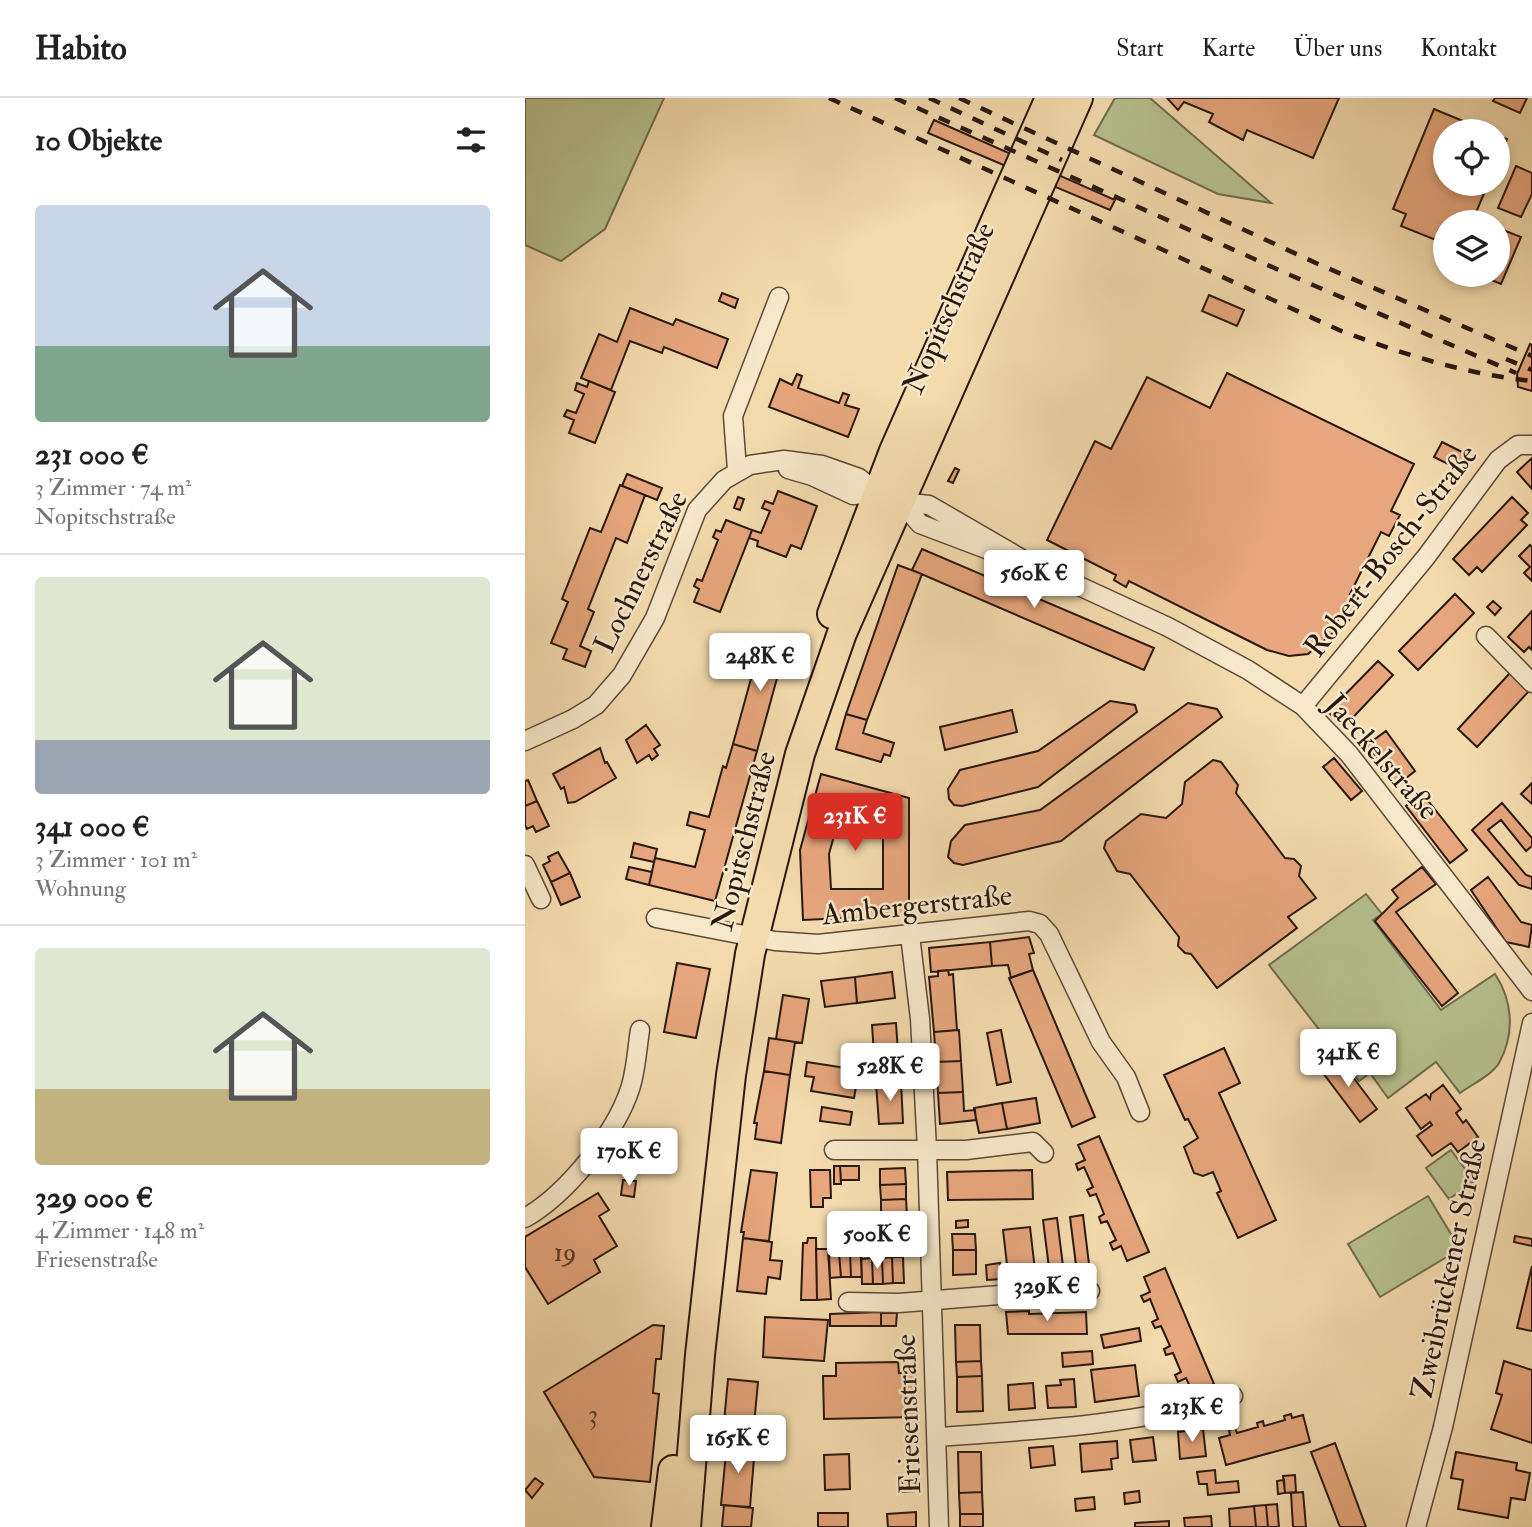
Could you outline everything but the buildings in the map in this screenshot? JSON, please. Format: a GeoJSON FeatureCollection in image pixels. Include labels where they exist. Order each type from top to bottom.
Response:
{"type":"FeatureCollection","features":[{"type":"Feature","properties":{"kind":"main road","name":"Nopitschstraße"},"geometry":{"type":"LineString","coordinates":[[666,1527],[710,1125],[747,936],[796,720],[1050,98]]}},
{"type":"Feature","properties":{"kind":"main road","name":"Nopitschstraße"},"geometry":{"type":"LineString","coordinates":[[889,497],[1078,98]]}},
{"type":"Feature","properties":{"kind":"main road","name":"Nopitschstraße"},"geometry":{"type":"LineString","coordinates":[[686,1527],[720,1155],[747,936]]}},
{"type":"Feature","properties":{"kind":"street"},"geometry":{"type":"LineString","coordinates":[[737,470],[733,416],[779,297]]}},
{"type":"Feature","properties":{"kind":"street","name":"Robert-Bosch-Straße"},"geometry":{"type":"LineString","coordinates":[[1303,706],[1426,557],[1498,460],[1518,445],[1532,445]]}},
{"type":"Feature","properties":{"kind":"street","name":"Lochnerstraße"},"geometry":{"type":"LineString","coordinates":[[525,741],[596,705],[622,675],[655,618],[697,510],[707,496],[737,470],[762,464],[812,475],[853,495],[889,497]]}},
{"type":"Feature","properties":{"kind":"street","name":"Jaeckelstraße"},"geometry":{"type":"LineString","coordinates":[[889,497],[929,505],[1027,562],[1168,627],[1248,670],[1303,706],[1349,754],[1532,992]]}},
{"type":"Feature","properties":{"kind":"street"},"geometry":{"type":"LineString","coordinates":[[1486,636],[1532,683]]}},
{"type":"Feature","properties":{"kind":"street"},"geometry":{"type":"LineString","coordinates":[[525,865],[541,900]]}},
{"type":"Feature","properties":{"kind":"street","name":"Ambergerstraße"},"geometry":{"type":"LineString","coordinates":[[656,918],[788,943],[818,944],[910,936],[1029,920],[1040,924],[1055,944],[1101,1042],[1126,1077],[1140,1112]]}},
{"type":"Feature","properties":{"kind":"street","name":"Friesenstraße"},"geometry":{"type":"LineString","coordinates":[[910,936],[920,1019],[927,1149],[939,1527]]}},
{"type":"Feature","properties":{"kind":"street","name":"Zweibrückener Straße"},"geometry":{"type":"LineString","coordinates":[[1416,1527],[1443,1427],[1532,1023]]}},
{"type":"Feature","properties":{"kind":"street"},"geometry":{"type":"LineString","coordinates":[[525,1218],[555,1195],[606,1136],[631,1087],[640,1030]]}},
{"type":"Feature","properties":{"kind":"street"},"geometry":{"type":"LineString","coordinates":[[834,1150],[966,1150],[1033,1142],[1044,1153]]}},
{"type":"Feature","properties":{"kind":"street","name":"Friesenstraße"},"geometry":{"type":"LineString","coordinates":[[848,1302],[899,1303],[1073,1289],[1090,1291]]}},
{"type":"Feature","properties":{"kind":"street"},"geometry":{"type":"LineString","coordinates":[[938,1437],[1077,1427],[1188,1410],[1233,1396]]}},
{"type":"Feature","properties":{"kind":"green space"},"geometry":{"type":"Polygon","coordinates":[[[525,98],[664,98],[605,229],[561,261],[525,245],[525,98]]]}},
{"type":"Feature","properties":{"kind":"green space"},"geometry":{"type":"Polygon","coordinates":[[[1115,98],[1150,98],[1271,203],[1218,194],[1094,135],[1115,98]]]}},
{"type":"Feature","properties":{"kind":"green space"},"geometry":{"type":"Polygon","coordinates":[[[1366,894],[1382,914],[1373,920],[1441,1010],[1495,974],[1501,984],[1510,1018],[1504,1052],[1492,1072],[1460,1093],[1436,1062],[1388,1098],[1370,1073],[1359,1081],[1269,965],[1366,894]]]}},
{"type":"Feature","properties":{"kind":"green space"},"geometry":{"type":"Polygon","coordinates":[[[1451,1150],[1474,1181],[1449,1199],[1426,1168],[1451,1150]]]}},
{"type":"Feature","properties":{"kind":"green space"},"geometry":{"type":"Polygon","coordinates":[[[1428,1196],[1460,1249],[1380,1297],[1348,1244],[1428,1196]]]}},
{"type":"Feature","properties":{"kind":"railway"},"geometry":{"type":"LineString","coordinates":[[829,98],[1339,330],[1434,362],[1532,381]]}},
{"type":"Feature","properties":{"kind":"railway"},"geometry":{"type":"LineString","coordinates":[[895,98],[1516,373]]}},
{"type":"Feature","properties":{"kind":"railway"},"geometry":{"type":"LineString","coordinates":[[929,98],[1062,160]]}},
{"type":"Feature","properties":{"kind":"railway"},"geometry":{"type":"LineString","coordinates":[[959,98],[1318,264],[1532,356]]}},
{"type":"Feature","properties":{"kind":"railway"},"geometry":{"type":"LineString","coordinates":[[1506,359],[1532,370]]}}]}
